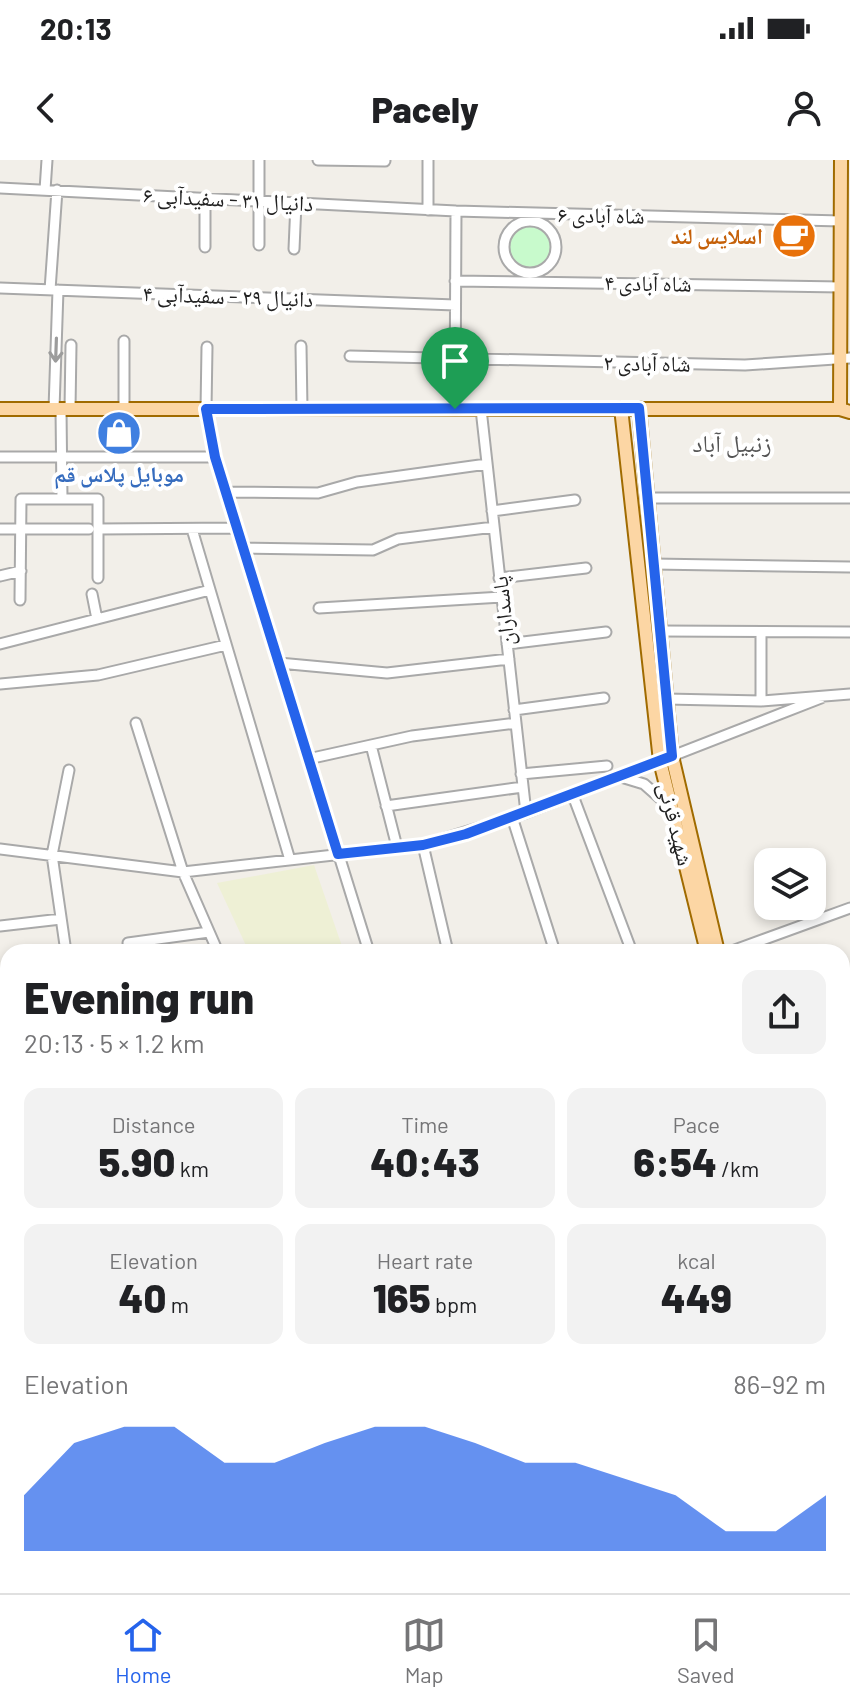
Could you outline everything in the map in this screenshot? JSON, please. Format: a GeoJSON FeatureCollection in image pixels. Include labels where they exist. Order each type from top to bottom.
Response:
{"type":"FeatureCollection","features":[{"type":"Feature","properties":{"kind":"main road"},"geometry":{"type":"LineString","coordinates":[[0,409],[847,409],[841,287],[845,246],[841,221],[844,165]]}},
{"type":"Feature","properties":{"kind":"main road","name":"شهید قرنی"},"geometry":{"type":"LineString","coordinates":[[621,408],[673,814],[705,944]]}},
{"type":"Feature","properties":{"kind":"main road","name":"شهید قرنی"},"geometry":{"type":"LineString","coordinates":[[639,408],[666,699],[666,759],[716,944]]}},
{"type":"Feature","properties":{"kind":"street"},"geometry":{"type":"LineString","coordinates":[[45,190],[47,160]]}},
{"type":"Feature","properties":{"kind":"street"},"geometry":{"type":"LineString","coordinates":[[259,160],[259,245]]}},
{"type":"Feature","properties":{"kind":"street"},"geometry":{"type":"LineString","coordinates":[[318,160],[385,161]]}},
{"type":"Feature","properties":{"kind":"street"},"geometry":{"type":"LineString","coordinates":[[428,160],[428,210]]}},
{"type":"Feature","properties":{"kind":"street","name":"دانیال ۳۱ - سفیدآبی ۶"},"geometry":{"type":"LineString","coordinates":[[0,188],[456,211]]}},
{"type":"Feature","properties":{"kind":"street"},"geometry":{"type":"LineString","coordinates":[[57,190],[54,290],[62,409],[62,499]]}},
{"type":"Feature","properties":{"kind":"street"},"geometry":{"type":"LineString","coordinates":[[205,198],[205,247]]}},
{"type":"Feature","properties":{"kind":"street"},"geometry":{"type":"LineString","coordinates":[[294,249],[296,203]]}},
{"type":"Feature","properties":{"kind":"street"},"geometry":{"type":"LineString","coordinates":[[455,409],[456,211]]}},
{"type":"Feature","properties":{"kind":"street","name":"شاه آبادی ۶"},"geometry":{"type":"LineString","coordinates":[[456,211],[533,218],[841,221]]}},
{"type":"Feature","properties":{"kind":"street"},"geometry":{"type":"LineString","coordinates":[[533,218],[549,230],[556,245],[547,267],[531,277],[510,263],[505,248],[514,227],[533,218]]}},
{"type":"Feature","properties":{"kind":"street","name":"شاه آبادی ۴"},"geometry":{"type":"LineString","coordinates":[[455,281],[531,277],[841,287]]}},
{"type":"Feature","properties":{"kind":"street","name":"دانیال ۲۹ - سفیدآبی ۴"},"geometry":{"type":"LineString","coordinates":[[0,288],[455,305]]}},
{"type":"Feature","properties":{"kind":"street"},"geometry":{"type":"LineString","coordinates":[[124,341],[124,409]]}},
{"type":"Feature","properties":{"kind":"street"},"geometry":{"type":"LineString","coordinates":[[62,409],[71,345]]}},
{"type":"Feature","properties":{"kind":"street"},"geometry":{"type":"LineString","coordinates":[[301,346],[302,409]]}},
{"type":"Feature","properties":{"kind":"street"},"geometry":{"type":"LineString","coordinates":[[207,347],[206,409],[215,457],[366,944]]}},
{"type":"Feature","properties":{"kind":"street","name":"شاه آبادی ۲"},"geometry":{"type":"LineString","coordinates":[[350,356],[745,365],[845,359]]}},
{"type":"Feature","properties":{"kind":"street","name":"پاسداران"},"geometry":{"type":"LineString","coordinates":[[481,409],[526,813]]}},
{"type":"Feature","properties":{"kind":"street"},"geometry":{"type":"LineString","coordinates":[[0,457],[215,457]]}},
{"type":"Feature","properties":{"kind":"street"},"geometry":{"type":"LineString","coordinates":[[226,492],[318,493],[357,482],[487,464]]}},
{"type":"Feature","properties":{"kind":"street"},"geometry":{"type":"LineString","coordinates":[[646,498],[850,498]]}},
{"type":"Feature","properties":{"kind":"street"},"geometry":{"type":"LineString","coordinates":[[20,600],[21,499],[98,499],[94,529],[98,578]]}},
{"type":"Feature","properties":{"kind":"street"},"geometry":{"type":"LineString","coordinates":[[492,511],[575,500]]}},
{"type":"Feature","properties":{"kind":"street"},"geometry":{"type":"LineString","coordinates":[[243,548],[373,550],[398,539],[494,527]]}},
{"type":"Feature","properties":{"kind":"street"},"geometry":{"type":"LineString","coordinates":[[0,529],[237,528]]}},
{"type":"Feature","properties":{"kind":"street"},"geometry":{"type":"LineString","coordinates":[[192,529],[290,860]]}},
{"type":"Feature","properties":{"kind":"street"},"geometry":{"type":"LineString","coordinates":[[653,564],[850,567]]}},
{"type":"Feature","properties":{"kind":"street"},"geometry":{"type":"LineString","coordinates":[[499,578],[586,568]]}},
{"type":"Feature","properties":{"kind":"street"},"geometry":{"type":"LineString","coordinates":[[0,576],[21,571]]}},
{"type":"Feature","properties":{"kind":"street"},"geometry":{"type":"LineString","coordinates":[[0,644],[210,590]]}},
{"type":"Feature","properties":{"kind":"street"},"geometry":{"type":"LineString","coordinates":[[92,594],[97,619]]}},
{"type":"Feature","properties":{"kind":"street"},"geometry":{"type":"LineString","coordinates":[[319,608],[502,597]]}},
{"type":"Feature","properties":{"kind":"street"},"geometry":{"type":"LineString","coordinates":[[659,631],[850,632]]}},
{"type":"Feature","properties":{"kind":"street"},"geometry":{"type":"LineString","coordinates":[[507,644],[606,632]]}},
{"type":"Feature","properties":{"kind":"street"},"geometry":{"type":"LineString","coordinates":[[761,632],[761,701]]}},
{"type":"Feature","properties":{"kind":"street"},"geometry":{"type":"LineString","coordinates":[[0,684],[98,675],[226,645]]}},
{"type":"Feature","properties":{"kind":"street"},"geometry":{"type":"LineString","coordinates":[[279,663],[387,673],[509,659]]}},
{"type":"Feature","properties":{"kind":"street"},"geometry":{"type":"LineString","coordinates":[[666,699],[761,701],[850,694]]}},
{"type":"Feature","properties":{"kind":"street"},"geometry":{"type":"LineString","coordinates":[[514,710],[604,698]]}},
{"type":"Feature","properties":{"kind":"street"},"geometry":{"type":"LineString","coordinates":[[0,849],[183,872],[423,845],[526,813],[821,698]]}},
{"type":"Feature","properties":{"kind":"street"},"geometry":{"type":"LineString","coordinates":[[136,723],[183,872],[214,944]]}},
{"type":"Feature","properties":{"kind":"street"},"geometry":{"type":"LineString","coordinates":[[308,759],[371,745],[516,723]]}},
{"type":"Feature","properties":{"kind":"street"},"geometry":{"type":"LineString","coordinates":[[371,745],[397,847]]}},
{"type":"Feature","properties":{"kind":"street"},"geometry":{"type":"LineString","coordinates":[[521,774],[607,766]]}},
{"type":"Feature","properties":{"kind":"street"},"geometry":{"type":"LineString","coordinates":[[65,944],[52,855],[69,770]]}},
{"type":"Feature","properties":{"kind":"street"},"geometry":{"type":"LineString","coordinates":[[618,777],[653,789],[673,814]]}},
{"type":"Feature","properties":{"kind":"street"},"geometry":{"type":"LineString","coordinates":[[386,806],[523,787]]}},
{"type":"Feature","properties":{"kind":"street"},"geometry":{"type":"LineString","coordinates":[[572,793],[629,944]]}},
{"type":"Feature","properties":{"kind":"street"},"geometry":{"type":"LineString","coordinates":[[512,817],[552,944]]}},
{"type":"Feature","properties":{"kind":"street"},"geometry":{"type":"LineString","coordinates":[[423,845],[446,944]]}},
{"type":"Feature","properties":{"kind":"street"},"geometry":{"type":"LineString","coordinates":[[751,944],[850,908]]}},
{"type":"Feature","properties":{"kind":"street"},"geometry":{"type":"LineString","coordinates":[[0,926],[61,919]]}},
{"type":"Feature","properties":{"kind":"street"},"geometry":{"type":"LineString","coordinates":[[128,943],[209,932]]}},
{"type":"Feature","properties":{"kind":"green space"},"geometry":{"type":"Polygon","coordinates":[[[531,225],[547,231],[553,247],[547,263],[531,269],[515,263],[509,247],[515,231],[531,225]]]}},
{"type":"Feature","properties":{"kind":"green space"},"geometry":{"type":"Polygon","coordinates":[[[314,865],[341,944],[245,944],[217,883],[314,865]]]}},
{"type":"Feature","properties":{"kind":"place","name":"اسلایس لند"},"geometry":{"type":"Point","coordinates":[794,236]}},
{"type":"Feature","properties":{"kind":"place","name":"موبایل پلاس قم"},"geometry":{"type":"Point","coordinates":[119,433]}},
{"type":"Feature","properties":{"kind":"district","name":"زنبیل آباد"},"geometry":{"type":"Point","coordinates":[732,444]}},
{"type":"Feature","properties":{"kind":"route"},"geometry":{"type":"LineString","coordinates":[[639,408],[672,756],[466,834],[423,845],[338,854],[215,457],[206,409],[455,409],[639,408]]}}]}
